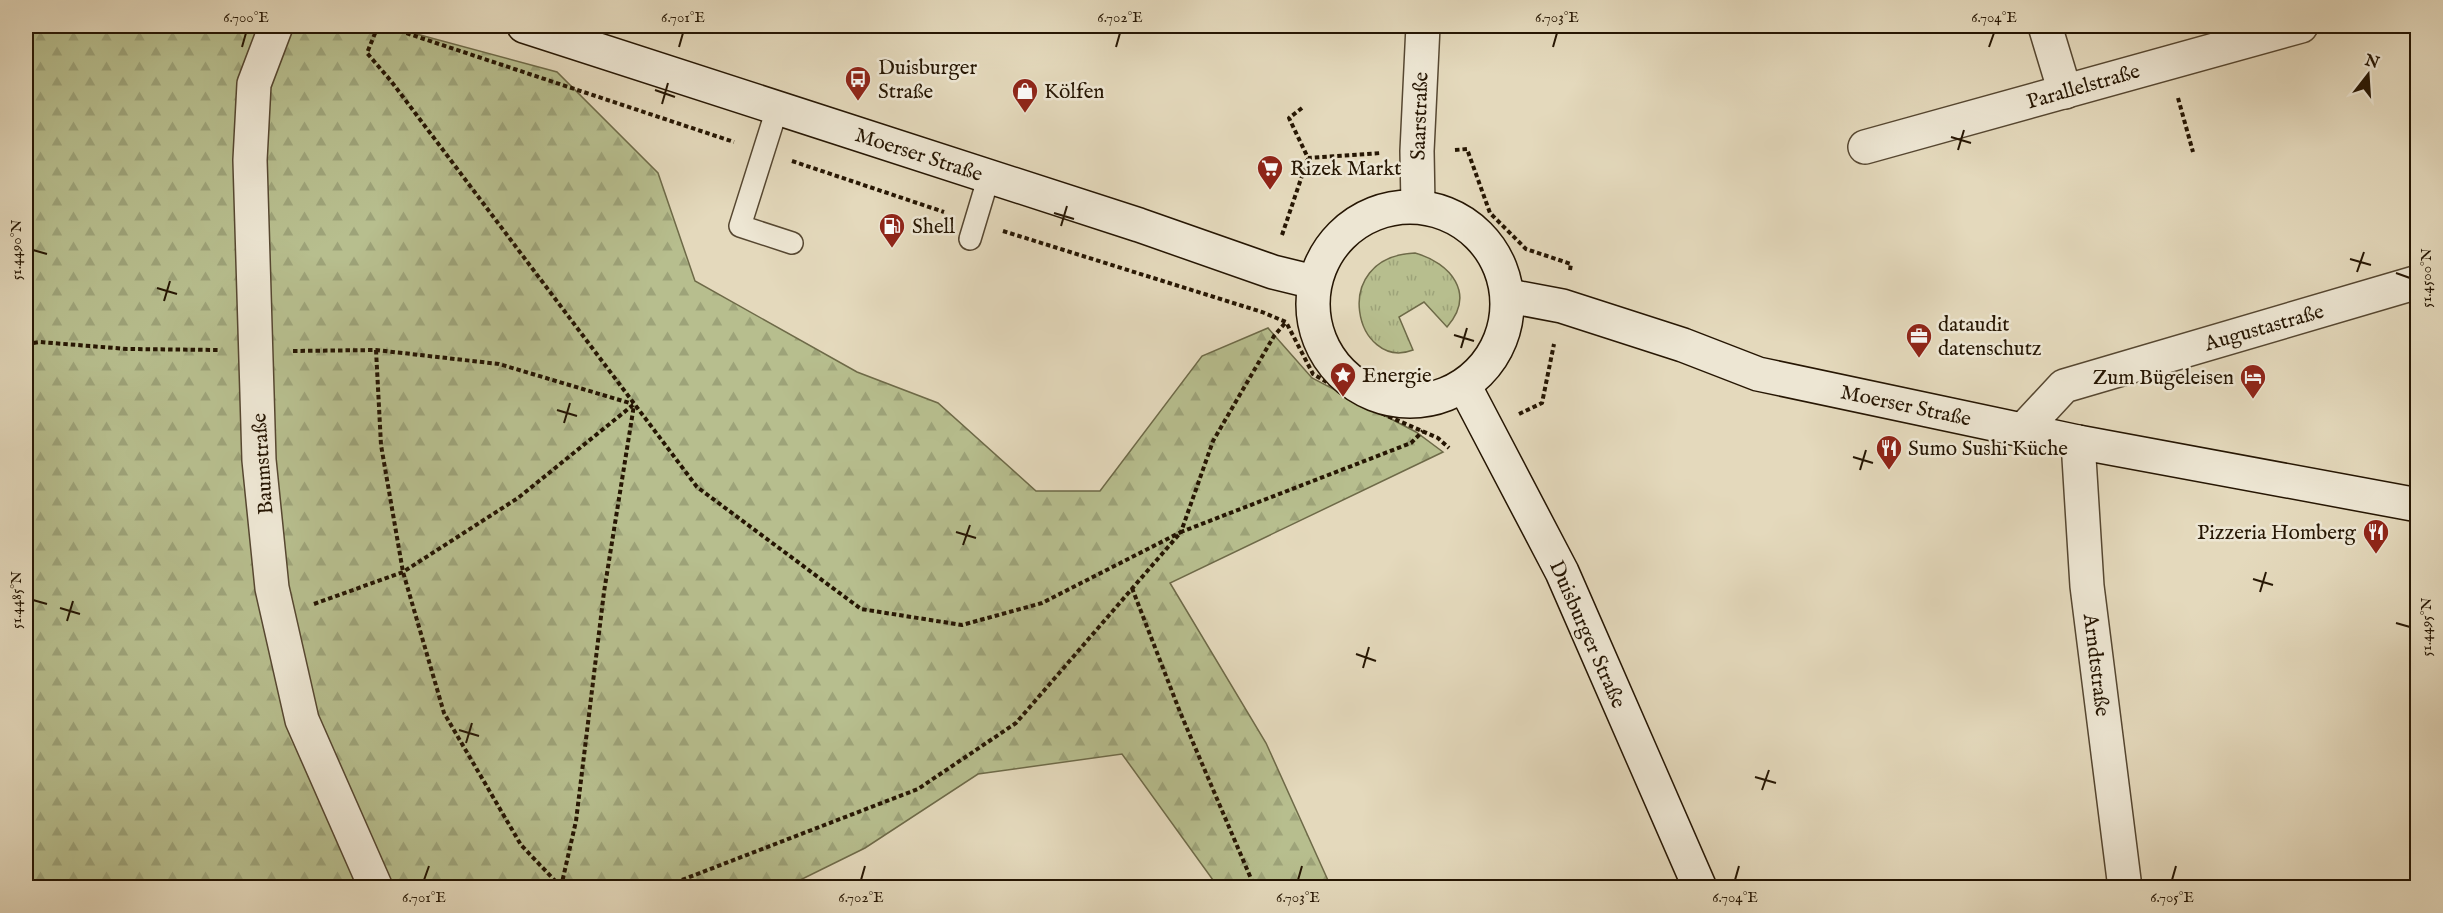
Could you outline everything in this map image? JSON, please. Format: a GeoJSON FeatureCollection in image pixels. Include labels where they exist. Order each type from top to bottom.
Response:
{"type":"FeatureCollection","features":[{"type":"Feature","properties":{"kind":"street","name":"Baumstraße"},"geometry":{"type":"LineString","coordinates":[[276,26],[254,84],[250,160],[259,460],[272,588],[302,720],[376,888]]}},
{"type":"Feature","properties":{"kind":"street","name":"Moerser Straße"},"geometry":{"type":"LineString","coordinates":[[524,26],[989,176],[1272,272],[1314,282]]}},
{"type":"Feature","properties":{"kind":"street","name":"Saarstraße"},"geometry":{"type":"LineString","coordinates":[[1418,206],[1417,152],[1423,26]]}},
{"type":"Feature","properties":{"kind":"street"},"geometry":{"type":"LineString","coordinates":[[2045,26],[2065,92]]}},
{"type":"Feature","properties":{"kind":"street","name":"Parallelstraße"},"geometry":{"type":"LineString","coordinates":[[1865,147],[2301,26]]}},
{"type":"Feature","properties":{"kind":"street"},"geometry":{"type":"LineString","coordinates":[[1418,206],[1449,214],[1477,233],[1496,258],[1509,296],[1505,325],[1494,353],[1465,387],[1442,397],[1408,402],[1374,395],[1344,377],[1323,350],[1313,317],[1314,282],[1322,260],[1335,241],[1352,225],[1372,213],[1418,206]]}},
{"type":"Feature","properties":{"kind":"street","name":"Augustastraße"},"geometry":{"type":"LineString","coordinates":[[2024,429],[2064,386],[2418,282]]}},
{"type":"Feature","properties":{"kind":"street","name":"Moerser Straße"},"geometry":{"type":"LineString","coordinates":[[1509,296],[1562,306],[1683,345],[1758,374],[2078,442],[2418,505]]}},
{"type":"Feature","properties":{"kind":"street","name":"Duisburger Straße"},"geometry":{"type":"LineString","coordinates":[[1465,387],[1562,572],[1700,888]]}},
{"type":"Feature","properties":{"kind":"street","name":"Arndtstraße"},"geometry":{"type":"LineString","coordinates":[[2078,442],[2087,586],[2126,888]]}},
{"type":"Feature","properties":{"kind":"lane"},"geometry":{"type":"LineString","coordinates":[[777,109],[740,226],[792,243]]}},
{"type":"Feature","properties":{"kind":"lane"},"geometry":{"type":"LineString","coordinates":[[972,231],[989,176]]}},
{"type":"Feature","properties":{"kind":"path"},"geometry":{"type":"LineString","coordinates":[[378,26],[367,53],[398,90],[697,487],[861,609],[962,625],[1042,603],[1181,532],[1411,443],[1423,431]]}},
{"type":"Feature","properties":{"kind":"path"},"geometry":{"type":"LineString","coordinates":[[385,26],[764,152],[972,231],[1262,312],[1286,322],[1313,374],[1374,410],[1438,438],[1449,448]]}},
{"type":"Feature","properties":{"kind":"path"},"geometry":{"type":"LineString","coordinates":[[2168,63],[2193,153]]}},
{"type":"Feature","properties":{"kind":"path"},"geometry":{"type":"LineString","coordinates":[[1281,238],[1308,158],[1288,118],[1302,108]]}},
{"type":"Feature","properties":{"kind":"path"},"geometry":{"type":"LineString","coordinates":[[1446,150],[1467,149],[1490,213],[1526,249],[1571,264]]}},
{"type":"Feature","properties":{"kind":"path"},"geometry":{"type":"LineString","coordinates":[[1308,158],[1385,153]]}},
{"type":"Feature","properties":{"kind":"path"},"geometry":{"type":"LineString","coordinates":[[661,888],[918,789],[1016,723],[1181,532],[1213,441],[1274,336],[1286,322]]}},
{"type":"Feature","properties":{"kind":"path"},"geometry":{"type":"LineString","coordinates":[[26,344],[40,342],[128,349],[376,350],[499,364],[634,404]]}},
{"type":"Feature","properties":{"kind":"path"},"geometry":{"type":"LineString","coordinates":[[1519,414],[1542,403],[1554,344]]}},
{"type":"Feature","properties":{"kind":"path"},"geometry":{"type":"LineString","coordinates":[[376,350],[381,445],[403,572],[444,713],[521,845],[561,887],[611,888]]}},
{"type":"Feature","properties":{"kind":"path"},"geometry":{"type":"LineString","coordinates":[[279,616],[403,572],[518,498],[634,404]]}},
{"type":"Feature","properties":{"kind":"path"},"geometry":{"type":"LineString","coordinates":[[561,887],[576,821],[604,592],[634,404]]}},
{"type":"Feature","properties":{"kind":"path"},"geometry":{"type":"LineString","coordinates":[[1132,588],[1180,712],[1255,888]]}},
{"type":"Feature","properties":{"kind":"green space"},"geometry":{"type":"Polygon","coordinates":[[[26,26],[387,26],[557,72],[658,173],[695,281],[857,372],[938,403],[1036,491],[1100,491],[1202,356],[1268,328],[1312,378],[1416,432],[1443,452],[1170,583],[1266,743],[1331,887],[1218,887],[1122,754],[978,774],[865,848],[786,887],[26,887],[26,26]]]}},
{"type":"Feature","properties":{"kind":"green space"},"geometry":{"type":"Polygon","coordinates":[[[1415,253],[1439,264],[1449,272],[1459,292],[1459,303],[1447,327],[1424,302],[1399,317],[1413,350],[1393,352],[1377,345],[1365,330],[1360,311],[1361,291],[1370,273],[1387,259],[1415,253]]]}},
{"type":"Feature","properties":{"kind":"place","name":"Duisburger Straße"},"geometry":{"type":"Point","coordinates":[858,102]}},
{"type":"Feature","properties":{"kind":"place","name":"Kölfen"},"geometry":{"type":"Point","coordinates":[1025,114]}},
{"type":"Feature","properties":{"kind":"place","name":"Rizek Markt"},"geometry":{"type":"Point","coordinates":[1270,191]}},
{"type":"Feature","properties":{"kind":"place","name":"Shell"},"geometry":{"type":"Point","coordinates":[892,249]}},
{"type":"Feature","properties":{"kind":"place","name":"dataudit datenschutz"},"geometry":{"type":"Point","coordinates":[1919,359]}},
{"type":"Feature","properties":{"kind":"place","name":"Energie"},"geometry":{"type":"Point","coordinates":[1343,398]}},
{"type":"Feature","properties":{"kind":"place","name":"Zum Bügeleisen"},"geometry":{"type":"Point","coordinates":[2253,400]}},
{"type":"Feature","properties":{"kind":"place","name":"Sumo Sushi Küche"},"geometry":{"type":"Point","coordinates":[1889,471]}},
{"type":"Feature","properties":{"kind":"place","name":"Pizzeria Homberg"},"geometry":{"type":"Point","coordinates":[2376,555]}}]}
